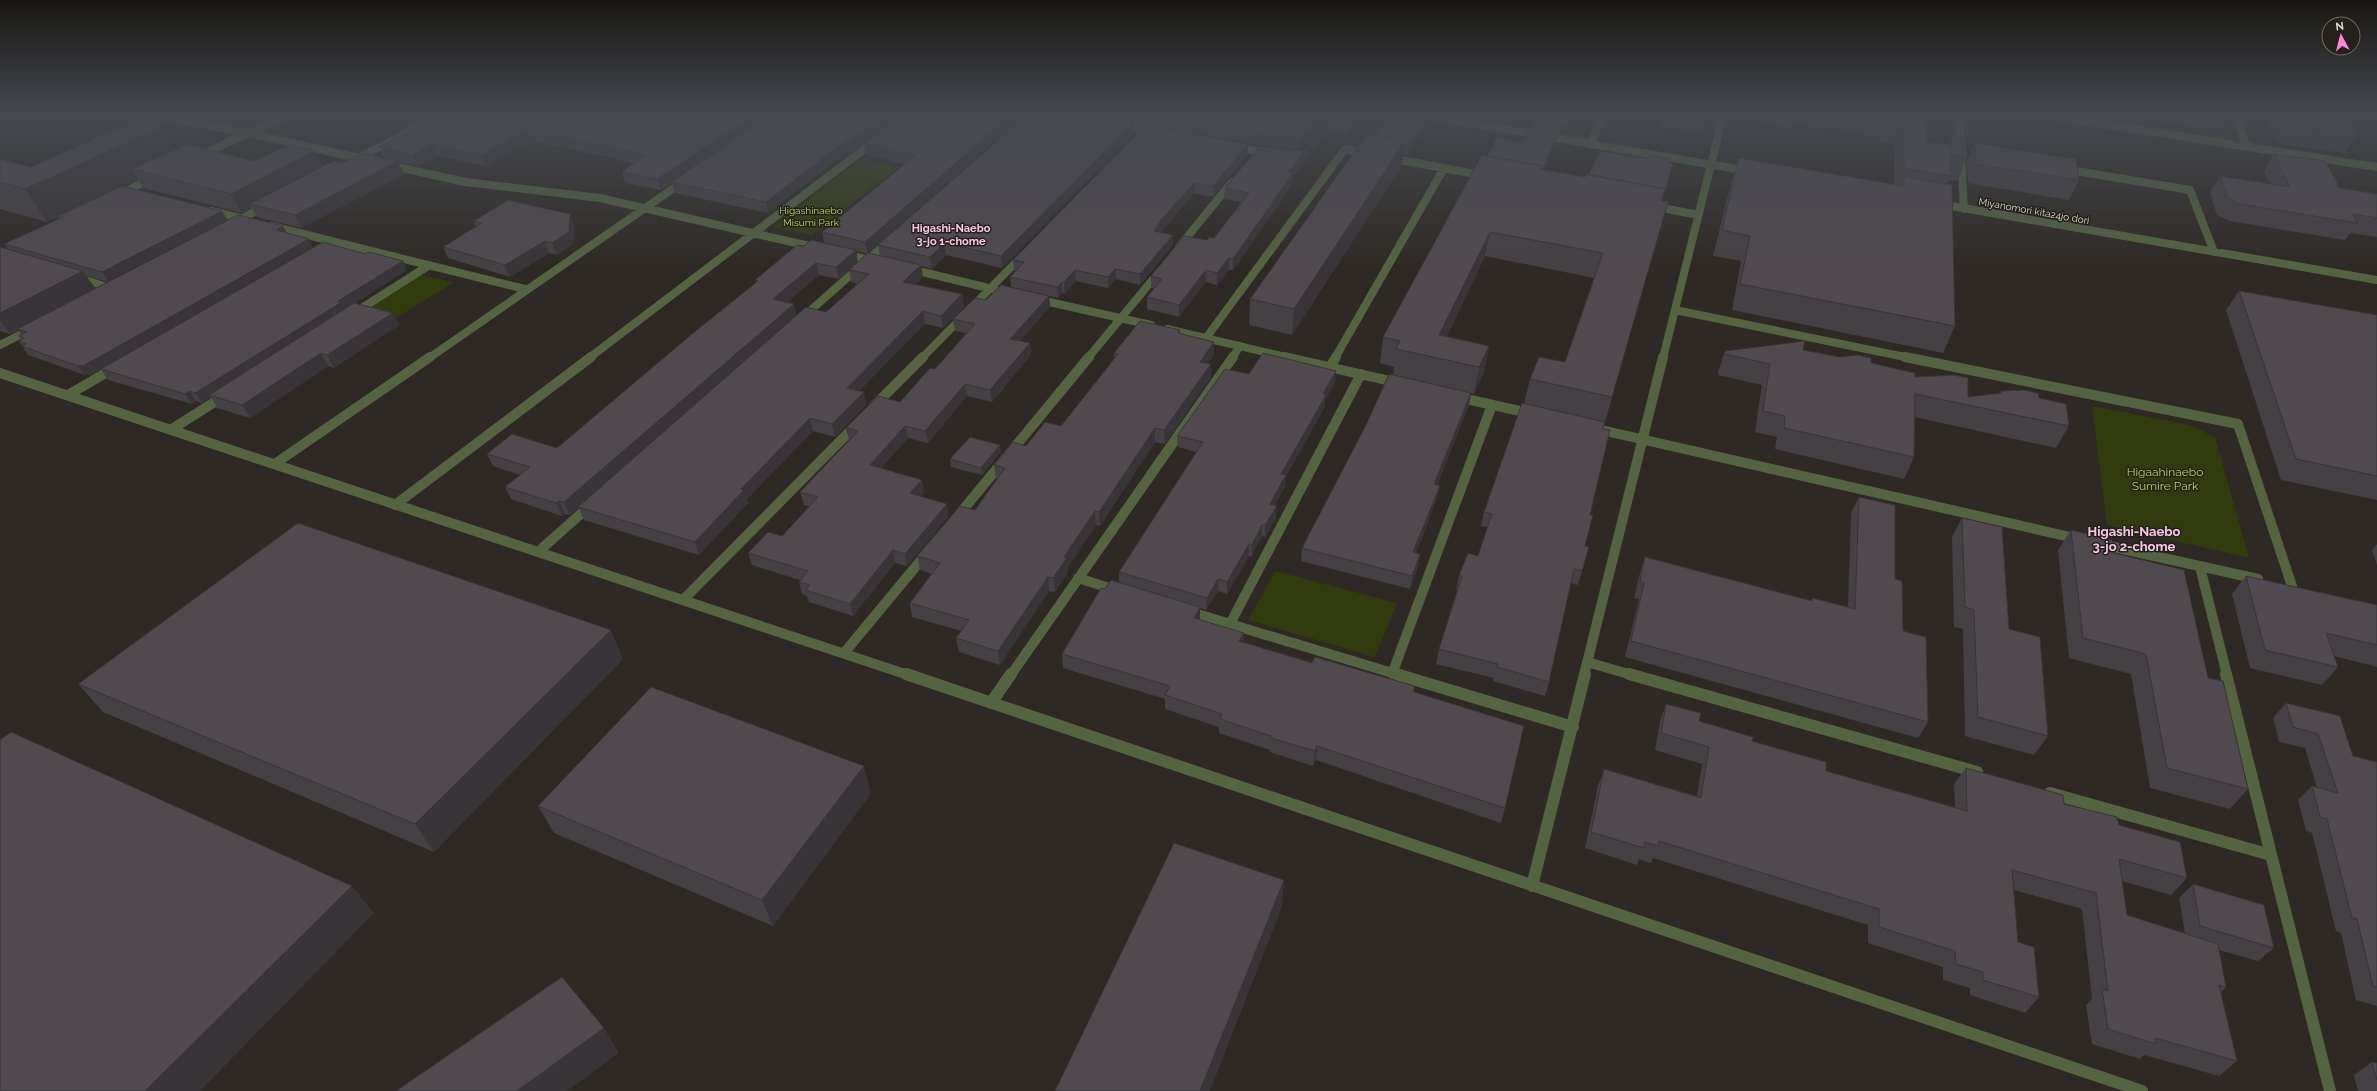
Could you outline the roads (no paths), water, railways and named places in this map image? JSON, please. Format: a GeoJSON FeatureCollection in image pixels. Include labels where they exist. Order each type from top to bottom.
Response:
{"type":"FeatureCollection","features":[{"type":"Feature","properties":{"kind":"street"},"geometry":{"type":"LineString","coordinates":[[398,167],[465,182],[600,198],[884,263]]}},
{"type":"Feature","properties":{"kind":"street"},"geometry":{"type":"LineString","coordinates":[[395,505],[840,167]]}},
{"type":"Feature","properties":{"kind":"street"},"geometry":{"type":"LineString","coordinates":[[1206,338],[1332,167]]}},
{"type":"Feature","properties":{"kind":"street"},"geometry":{"type":"LineString","coordinates":[[1438,167],[1498,178]]}},
{"type":"Feature","properties":{"kind":"street"},"geometry":{"type":"LineString","coordinates":[[1532,886],[1573,727],[1587,662],[1710,167]]}},
{"type":"Feature","properties":{"kind":"street"},"geometry":{"type":"LineString","coordinates":[[1721,167],[1761,174]]}},
{"type":"Feature","properties":{"kind":"street"},"geometry":{"type":"LineString","coordinates":[[1963,167],[1964,209]]}},
{"type":"Feature","properties":{"kind":"street"},"geometry":{"type":"LineString","coordinates":[[1330,367],[1444,168]]}},
{"type":"Feature","properties":{"kind":"street"},"geometry":{"type":"LineString","coordinates":[[2057,168],[2190,190],[2214,252]]}},
{"type":"Feature","properties":{"kind":"street"},"geometry":{"type":"LineString","coordinates":[[114,197],[156,176]]}},
{"type":"Feature","properties":{"kind":"street"},"geometry":{"type":"LineString","coordinates":[[950,525],[1237,176]]}},
{"type":"Feature","properties":{"kind":"street"},"geometry":{"type":"LineString","coordinates":[[276,463],[525,289],[646,208],[689,177]]}},
{"type":"Feature","properties":{"kind":"street"},"geometry":{"type":"LineString","coordinates":[[128,190],[143,194]]}},
{"type":"Feature","properties":{"kind":"street","name":"Miyanomori kita24jo dori"},"geometry":{"type":"LineString","coordinates":[[1933,203],[2377,280]]}},
{"type":"Feature","properties":{"kind":"street"},"geometry":{"type":"LineString","coordinates":[[228,226],[270,204]]}},
{"type":"Feature","properties":{"kind":"street"},"geometry":{"type":"LineString","coordinates":[[1646,205],[1698,215]]}},
{"type":"Feature","properties":{"kind":"street"},"geometry":{"type":"LineString","coordinates":[[204,209],[525,289]]}},
{"type":"Feature","properties":{"kind":"street"},"geometry":{"type":"LineString","coordinates":[[796,323],[897,234]]}},
{"type":"Feature","properties":{"kind":"street"},"geometry":{"type":"LineString","coordinates":[[320,250],[334,242]]}},
{"type":"Feature","properties":{"kind":"street"},"geometry":{"type":"LineString","coordinates":[[684,598],[1029,248]]}},
{"type":"Feature","properties":{"kind":"street"},"geometry":{"type":"LineString","coordinates":[[347,317],[428,266]]}},
{"type":"Feature","properties":{"kind":"street"},"geometry":{"type":"LineString","coordinates":[[899,267],[1407,385]]}},
{"type":"Feature","properties":{"kind":"street"},"geometry":{"type":"LineString","coordinates":[[74,277],[114,286],[97,295]]}},
{"type":"Feature","properties":{"kind":"street"},"geometry":{"type":"LineString","coordinates":[[1675,310],[2238,424],[2292,586]]}},
{"type":"Feature","properties":{"kind":"street"},"geometry":{"type":"LineString","coordinates":[[0,345],[41,324]]}},
{"type":"Feature","properties":{"kind":"street"},"geometry":{"type":"LineString","coordinates":[[992,703],[1240,346]]}},
{"type":"Feature","properties":{"kind":"street"},"geometry":{"type":"LineString","coordinates":[[68,395],[122,364]]}},
{"type":"Feature","properties":{"kind":"street"},"geometry":{"type":"LineString","coordinates":[[0,373],[276,463],[395,505],[684,598],[2142,1091]]}},
{"type":"Feature","properties":{"kind":"street"},"geometry":{"type":"LineString","coordinates":[[1230,624],[1361,374]]}},
{"type":"Feature","properties":{"kind":"street"},"geometry":{"type":"LineString","coordinates":[[172,429],[232,390]]}},
{"type":"Feature","properties":{"kind":"street"},"geometry":{"type":"LineString","coordinates":[[1446,394],[1545,417]]}},
{"type":"Feature","properties":{"kind":"street"},"geometry":{"type":"LineString","coordinates":[[1392,674],[1492,405]]}},
{"type":"Feature","properties":{"kind":"street"},"geometry":{"type":"LineString","coordinates":[[1590,427],[2269,582]]}},
{"type":"Feature","properties":{"kind":"street"},"geometry":{"type":"LineString","coordinates":[[539,551],[599,498]]}},
{"type":"Feature","properties":{"kind":"street"},"geometry":{"type":"LineString","coordinates":[[844,653],[935,544]]}},
{"type":"Feature","properties":{"kind":"street"},"geometry":{"type":"LineString","coordinates":[[2200,567],[2330,1091]]}},
{"type":"Feature","properties":{"kind":"street"},"geometry":{"type":"LineString","coordinates":[[1078,578],[1131,594]]}},
{"type":"Feature","properties":{"kind":"street"},"geometry":{"type":"LineString","coordinates":[[1177,608],[1392,674],[1573,727]]}},
{"type":"Feature","properties":{"kind":"street"},"geometry":{"type":"LineString","coordinates":[[1587,662],[1987,775]]}},
{"type":"Feature","properties":{"kind":"street"},"geometry":{"type":"LineString","coordinates":[[2041,790],[2271,856]]}},
{"type":"Feature","properties":{"kind":"district","name":"Higashi-Naebo 3-jo 1-chome"},"geometry":{"type":"Point","coordinates":[951,234]}},
{"type":"Feature","properties":{"kind":"district","name":"Higashi-Naebo 3-jo 2-chome"},"geometry":{"type":"Point","coordinates":[2134,538]}},
{"type":"Feature","properties":{"kind":"park label","name":"Higashinaebo Misumi Park"},"geometry":{"type":"Point","coordinates":[811,216]}},
{"type":"Feature","properties":{"kind":"park label","name":"Higaahinaebo Sumire Park"},"geometry":{"type":"Point","coordinates":[2165,479]}}]}
